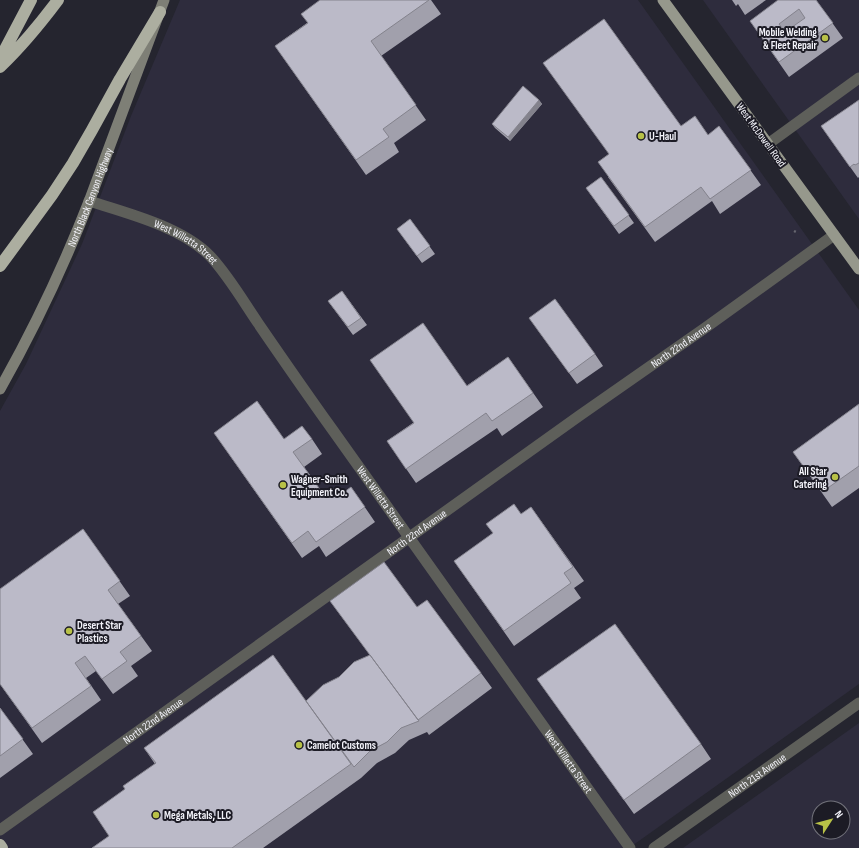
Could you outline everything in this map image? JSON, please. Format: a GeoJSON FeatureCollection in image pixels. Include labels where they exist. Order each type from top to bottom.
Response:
{"type":"FeatureCollection","features":[{"type":"Feature","properties":{"kind":"highway"},"geometry":{"type":"LineString","coordinates":[[0,59],[31,0]]}},
{"type":"Feature","properties":{"kind":"highway"},"geometry":{"type":"LineString","coordinates":[[0,67],[18,50],[58,0]]}},
{"type":"Feature","properties":{"kind":"highway"},"geometry":{"type":"LineString","coordinates":[[0,266],[73,164],[120,79],[160,12]]}},
{"type":"Feature","properties":{"kind":"main road","name":"North Black Canyon Highway"},"geometry":{"type":"LineString","coordinates":[[0,389],[56,279],[89,201],[164,0]]}},
{"type":"Feature","properties":{"kind":"main road","name":"West McDowell Road"},"geometry":{"type":"LineString","coordinates":[[663,0],[859,269]]}},
{"type":"Feature","properties":{"kind":"street"},"geometry":{"type":"LineString","coordinates":[[768,144],[859,78]]}},
{"type":"Feature","properties":{"kind":"street","name":"West Willetta Street"},"geometry":{"type":"LineString","coordinates":[[89,201],[147,219],[178,234],[195,244],[209,256],[225,275],[285,363],[630,848]]}},
{"type":"Feature","properties":{"kind":"street","name":"North 22nd Avenue"},"geometry":{"type":"LineString","coordinates":[[0,830],[834,235]]}},
{"type":"Feature","properties":{"kind":"street","name":"North 21st Avenue"},"geometry":{"type":"LineString","coordinates":[[654,848],[859,703]]}},
{"type":"Feature","properties":{"kind":"shaded area"},"geometry":{"type":"Polygon","coordinates":[[[180,0],[638,0],[859,310],[859,684],[629,848],[0,848],[0,411],[26,364],[82,244],[131,116],[180,0]]]}},
{"type":"Feature","properties":{"kind":"shaded area"},"geometry":{"type":"Polygon","coordinates":[[[703,0],[859,0],[859,219],[772,97],[703,0]]]}},
{"type":"Feature","properties":{"kind":"shaded area"},"geometry":{"type":"Polygon","coordinates":[[[859,723],[859,848],[683,848],[859,723]]]}},
{"type":"Feature","properties":{"kind":"building"},"geometry":{"type":"Polygon","coordinates":[[[320,0],[429,0],[371,41],[416,105],[383,129],[389,137],[356,160],[275,46],[308,23],[301,14],[320,0]]]}},
{"type":"Feature","properties":{"kind":"building"},"geometry":{"type":"Polygon","coordinates":[[[778,0],[816,0],[833,23],[779,62],[750,21],[778,0]],[[799,9],[779,24],[785,32],[805,18],[799,9]]]}},
{"type":"Feature","properties":{"kind":"building","name":"U-Haul"},"geometry":{"type":"Polygon","coordinates":[[[604,19],[681,126],[695,116],[708,135],[719,126],[751,170],[710,199],[701,187],[645,227],[598,162],[609,154],[543,63],[604,19]]]}},
{"type":"Feature","properties":{"kind":"building"},"geometry":{"type":"Polygon","coordinates":[[[523,86],[539,100],[508,137],[492,124],[523,86]]]}},
{"type":"Feature","properties":{"kind":"building"},"geometry":{"type":"Polygon","coordinates":[[[859,100],[859,163],[850,167],[821,126],[859,100]]]}},
{"type":"Feature","properties":{"kind":"building"},"geometry":{"type":"Polygon","coordinates":[[[601,177],[629,215],[614,226],[586,188],[601,177]]]}},
{"type":"Feature","properties":{"kind":"building"},"geometry":{"type":"Polygon","coordinates":[[[410,219],[430,246],[417,256],[397,229],[410,219]]]}},
{"type":"Feature","properties":{"kind":"building"},"geometry":{"type":"Polygon","coordinates":[[[342,291],[361,318],[348,327],[328,301],[342,291]]]}},
{"type":"Feature","properties":{"kind":"building"},"geometry":{"type":"Polygon","coordinates":[[[555,299],[595,354],[569,373],[529,318],[555,299]]]}},
{"type":"Feature","properties":{"kind":"building"},"geometry":{"type":"Polygon","coordinates":[[[423,323],[467,386],[508,357],[533,393],[492,421],[486,413],[406,469],[387,441],[414,423],[370,360],[423,323]]]}},
{"type":"Feature","properties":{"kind":"building","name":"Wagner-Smith Equipment Co."},"geometry":{"type":"Polygon","coordinates":[[[257,401],[284,439],[302,426],[312,439],[293,452],[324,495],[333,488],[339,496],[351,487],[365,507],[316,542],[308,531],[292,543],[214,433],[257,401]]]}},
{"type":"Feature","properties":{"kind":"building"},"geometry":{"type":"Polygon","coordinates":[[[859,404],[859,466],[822,492],[793,452],[859,404]]]}},
{"type":"Feature","properties":{"kind":"building"},"geometry":{"type":"Polygon","coordinates":[[[514,504],[521,514],[531,507],[573,567],[564,573],[571,583],[504,631],[454,561],[493,533],[486,524],[514,504]]]}},
{"type":"Feature","properties":{"kind":"building","name":"Desert Star Plastics"},"geometry":{"type":"Polygon","coordinates":[[[83,529],[120,581],[108,590],[141,636],[120,652],[127,661],[102,679],[85,656],[75,663],[91,686],[32,728],[0,684],[0,589],[83,529]]]}},
{"type":"Feature","properties":{"kind":"building"},"geometry":{"type":"Polygon","coordinates":[[[384,562],[417,607],[427,600],[481,673],[418,720],[330,601],[384,562]]]}},
{"type":"Feature","properties":{"kind":"building"},"geometry":{"type":"Polygon","coordinates":[[[615,624],[701,744],[624,800],[537,679],[615,624]]]}},
{"type":"Feature","properties":{"kind":"building"},"geometry":{"type":"Polygon","coordinates":[[[273,655],[351,764],[232,848],[92,848],[109,836],[93,812],[125,789],[123,786],[156,763],[144,748],[273,655]]]}},
{"type":"Feature","properties":{"kind":"building"},"geometry":{"type":"Polygon","coordinates":[[[370,655],[419,721],[401,728],[387,742],[370,751],[354,767],[306,701],[323,685],[339,677],[354,662],[370,655]]]}},
{"type":"Feature","properties":{"kind":"building"},"geometry":{"type":"Polygon","coordinates":[[[0,708],[23,739],[0,756],[0,708]]]}},
{"type":"Feature","properties":{"kind":"place","name":"Mobile Welding & Fleet Repair"},"geometry":{"type":"Point","coordinates":[825,38]}},
{"type":"Feature","properties":{"kind":"place","name":"U-Haul"},"geometry":{"type":"Point","coordinates":[641,136]}},
{"type":"Feature","properties":{"kind":"place","name":"All Star Catering"},"geometry":{"type":"Point","coordinates":[835,477]}},
{"type":"Feature","properties":{"kind":"place","name":"Wagner-Smith Equipment Co."},"geometry":{"type":"Point","coordinates":[283,485]}},
{"type":"Feature","properties":{"kind":"place","name":"Desert Star Plastics"},"geometry":{"type":"Point","coordinates":[69,631]}},
{"type":"Feature","properties":{"kind":"place","name":"Camelot Customs"},"geometry":{"type":"Point","coordinates":[299,745]}},
{"type":"Feature","properties":{"kind":"place","name":"Mega Metals, LLC"},"geometry":{"type":"Point","coordinates":[156,815]}}]}
